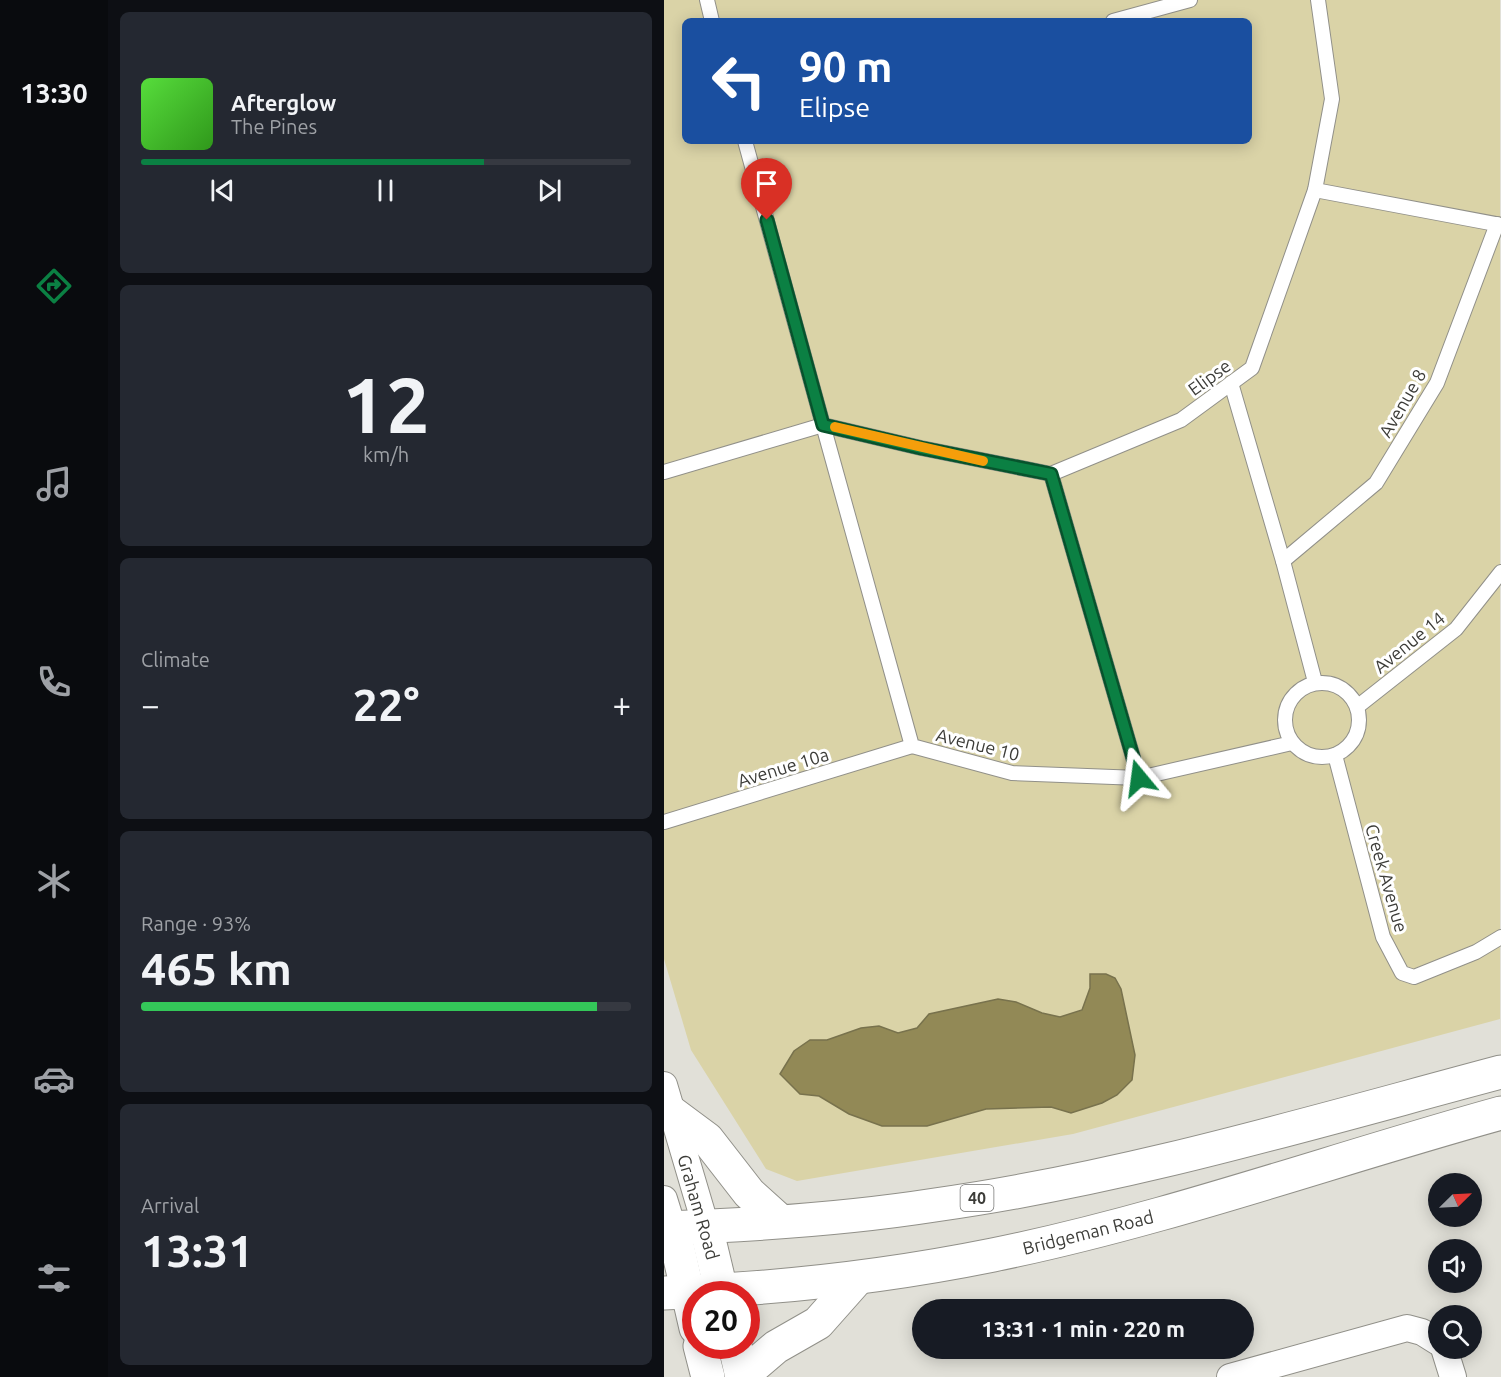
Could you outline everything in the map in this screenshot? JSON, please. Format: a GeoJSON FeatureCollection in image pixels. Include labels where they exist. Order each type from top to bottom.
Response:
{"type":"FeatureCollection","features":[{"type":"Feature","properties":{"kind":"main road","name":"40"},"geometry":{"type":"LineString","coordinates":[[667,1218],[706,1227],[842,1218],[1022,1191],[1172,1159],[1501,1072]]}},
{"type":"Feature","properties":{"kind":"main road"},"geometry":{"type":"LineString","coordinates":[[668,1099],[707,1139],[749,1193],[780,1221]]}},
{"type":"Feature","properties":{"kind":"main road","name":"Bridgeman Road"},"geometry":{"type":"LineString","coordinates":[[760,1289],[857,1279],[994,1255],[1116,1226],[1501,1113]]}},
{"type":"Feature","properties":{"kind":"main road"},"geometry":{"type":"LineString","coordinates":[[1172,1159],[1187,1206]]}},
{"type":"Feature","properties":{"kind":"main road","name":"Graham Road"},"geometry":{"type":"LineString","coordinates":[[667,1218],[676,1293]]}},
{"type":"Feature","properties":{"kind":"main road","name":"Graham Road"},"geometry":{"type":"LineString","coordinates":[[706,1227],[718,1281]]}},
{"type":"Feature","properties":{"kind":"main road"},"geometry":{"type":"LineString","coordinates":[[740,1366],[818,1323],[857,1279]]}},
{"type":"Feature","properties":{"kind":"main road"},"geometry":{"type":"LineString","coordinates":[[703,1359],[708,1377]]}},
{"type":"Feature","properties":{"kind":"street","name":"Graham Road"},"geometry":{"type":"LineString","coordinates":[[668,1099],[706,1227]]}},
{"type":"Feature","properties":{"kind":"street"},"geometry":{"type":"LineString","coordinates":[[1230,1377],[1407,1328],[1428,1336]]}},
{"type":"Feature","properties":{"kind":"street"},"geometry":{"type":"LineString","coordinates":[[1447,1359],[1453,1377]]}},
{"type":"Feature","properties":{"kind":"lane"},"geometry":{"type":"LineString","coordinates":[[707,0],[711,18]]}},
{"type":"Feature","properties":{"kind":"lane"},"geometry":{"type":"LineString","coordinates":[[1124,18],[1190,0]]}},
{"type":"Feature","properties":{"kind":"lane","name":"Elipse"},"geometry":{"type":"LineString","coordinates":[[1051,474],[1181,420],[1252,368],[1315,190],[1332,99],[1318,0]]}},
{"type":"Feature","properties":{"kind":"lane","name":"Avenue 10"},"geometry":{"type":"LineString","coordinates":[[746,144],[912,746],[1012,773],[1139,778],[1292,743]]}},
{"type":"Feature","properties":{"kind":"lane"},"geometry":{"type":"LineString","coordinates":[[1315,190],[1499,225]]}},
{"type":"Feature","properties":{"kind":"lane","name":"Avenue 8"},"geometry":{"type":"LineString","coordinates":[[1282,561],[1376,483],[1437,383],[1499,225]]}},
{"type":"Feature","properties":{"kind":"lane"},"geometry":{"type":"LineString","coordinates":[[1231,383],[1315,682]]}},
{"type":"Feature","properties":{"kind":"lane"},"geometry":{"type":"LineString","coordinates":[[664,472],[823,425],[921,448],[1051,474],[1139,778]]}},
{"type":"Feature","properties":{"kind":"lane","name":"Avenue 14"},"geometry":{"type":"LineString","coordinates":[[1357,707],[1456,629],[1501,572]]}},
{"type":"Feature","properties":{"kind":"lane"},"geometry":{"type":"LineString","coordinates":[[1315,682],[1341,687],[1351,696],[1357,707],[1359,726],[1354,738],[1346,748],[1335,755],[1314,756],[1302,752],[1292,743],[1286,731],[1284,720],[1286,706],[1293,695],[1303,687],[1315,682]]}},
{"type":"Feature","properties":{"kind":"lane","name":"Avenue 10a"},"geometry":{"type":"LineString","coordinates":[[664,822],[912,746]]}},
{"type":"Feature","properties":{"kind":"lane","name":"Creek Avenue"},"geometry":{"type":"LineString","coordinates":[[1335,755],[1382,937],[1402,972],[1414,977],[1476,951],[1501,937]]}},
{"type":"Feature","properties":{"kind":"shaded area"},"geometry":{"type":"Polygon","coordinates":[[[664,0],[1500,0],[1500,1019],[1073,1134],[797,1181],[766,1169],[691,1050],[664,959],[664,0]]]}},
{"type":"Feature","properties":{"kind":"shaded area"},"geometry":{"type":"Polygon","coordinates":[[[1090,974],[1106,974],[1115,978],[1121,989],[1135,1055],[1132,1080],[1117,1095],[1102,1103],[1071,1113],[1051,1107],[986,1109],[927,1126],[882,1126],[849,1114],[819,1096],[800,1094],[780,1074],[794,1051],[810,1040],[827,1040],[861,1028],[879,1026],[898,1033],[917,1028],[929,1014],[998,999],[1016,1002],[1042,1013],[1060,1017],[1082,1010],[1090,988],[1090,974]]]}},
{"type":"Feature","properties":{"kind":"slow traffic"},"geometry":{"type":"LineString","coordinates":[[835,427],[983,461]]}},
{"type":"Feature","properties":{"kind":"route"},"geometry":{"type":"LineString","coordinates":[[767,220],[823,425],[921,448],[1051,474],[1139,778]]}}]}
